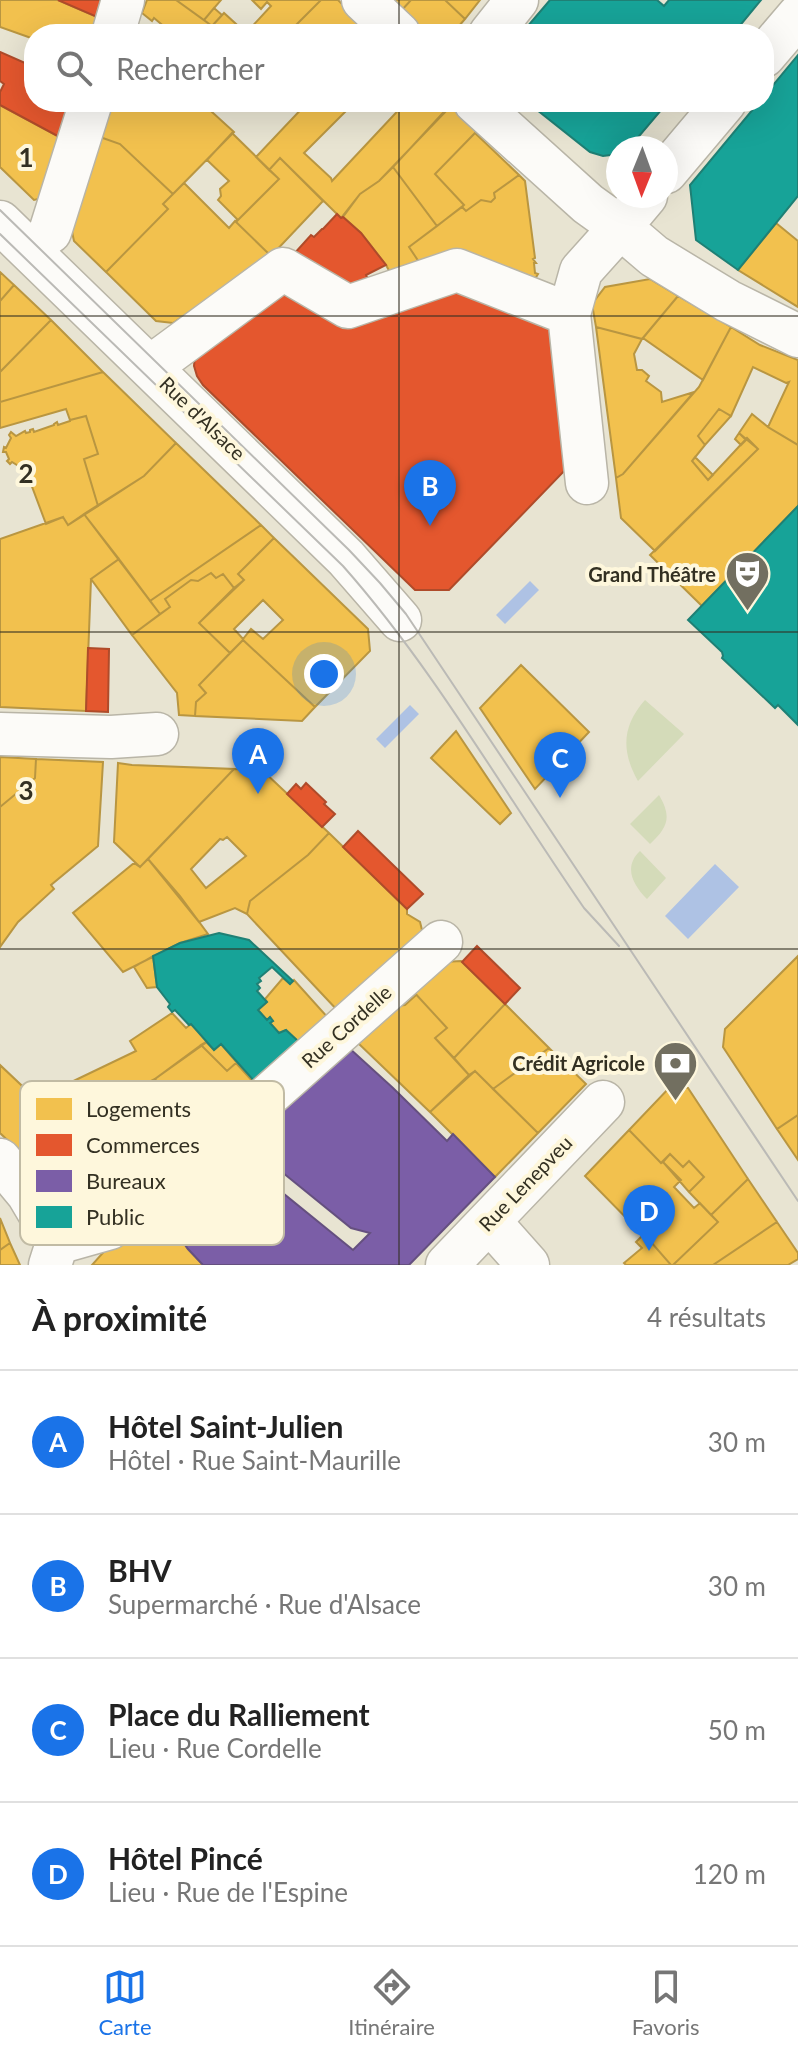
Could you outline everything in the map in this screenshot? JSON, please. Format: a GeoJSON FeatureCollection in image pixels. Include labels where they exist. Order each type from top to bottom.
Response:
{"type":"FeatureCollection","features":[{"type":"Feature","properties":{"kind":"street"},"geometry":{"type":"LineString","coordinates":[[116,24],[123,0]]}},
{"type":"Feature","properties":{"kind":"street"},"geometry":{"type":"LineString","coordinates":[[363,0],[388,24]]}},
{"type":"Feature","properties":{"kind":"street"},"geometry":{"type":"LineString","coordinates":[[498,24],[517,0]]}},
{"type":"Feature","properties":{"kind":"street"},"geometry":{"type":"LineString","coordinates":[[774,44],[798,16]]}},
{"type":"Feature","properties":{"kind":"street"},"geometry":{"type":"LineString","coordinates":[[50,232],[88,112]]}},
{"type":"Feature","properties":{"kind":"street"},"geometry":{"type":"LineString","coordinates":[[486,112],[588,204],[624,222],[654,256],[728,301],[798,336]]}},
{"type":"Feature","properties":{"kind":"street"},"geometry":{"type":"LineString","coordinates":[[678,158],[717,112]]}},
{"type":"Feature","properties":{"kind":"street","name":"Rue d'Alsace"},"geometry":{"type":"LineString","coordinates":[[0,222],[346,558],[400,620]]}},
{"type":"Feature","properties":{"kind":"street"},"geometry":{"type":"LineString","coordinates":[[587,483],[569,314],[581,271],[624,222]]}},
{"type":"Feature","properties":{"kind":"street"},"geometry":{"type":"LineString","coordinates":[[150,367],[283,269],[348,307],[457,270],[569,314]]}},
{"type":"Feature","properties":{"kind":"street"},"geometry":{"type":"LineString","coordinates":[[0,734],[111,737],[157,734]]}},
{"type":"Feature","properties":{"kind":"street","name":"Rue Cordelle"},"geometry":{"type":"LineString","coordinates":[[284,1081],[441,942]]}},
{"type":"Feature","properties":{"kind":"street","name":"Rue Lenepveu"},"geometry":{"type":"LineString","coordinates":[[447,1265],[603,1102]]}},
{"type":"Feature","properties":{"kind":"street"},"geometry":{"type":"LineString","coordinates":[[0,1160],[20,1184]]}},
{"type":"Feature","properties":{"kind":"street"},"geometry":{"type":"LineString","coordinates":[[489,1221],[528,1265]]}},
{"type":"Feature","properties":{"kind":"street","name":"Rue Cordelle"},"geometry":{"type":"LineString","coordinates":[[54,1254],[73,1245]]}},
{"type":"Feature","properties":{"kind":"green space"},"geometry":{"type":"Polygon","coordinates":[[[645,700],[684,734],[638,781],[632,770],[626,739],[632,719],[645,700]]]}},
{"type":"Feature","properties":{"kind":"green space"},"geometry":{"type":"Polygon","coordinates":[[[659,795],[667,816],[661,832],[650,844],[630,824],[659,795]]]}},
{"type":"Feature","properties":{"kind":"green space"},"geometry":{"type":"Polygon","coordinates":[[[640,851],[666,878],[647,899],[638,888],[631,870],[640,851]]]}},
{"type":"Feature","properties":{"kind":"water"},"geometry":{"type":"Polygon","coordinates":[[[530,581],[539,590],[505,624],[496,615],[530,581]]]}},
{"type":"Feature","properties":{"kind":"water"},"geometry":{"type":"Polygon","coordinates":[[[410,705],[419,714],[385,748],[376,739],[410,705]]]}},
{"type":"Feature","properties":{"kind":"water"},"geometry":{"type":"Polygon","coordinates":[[[715,864],[739,887],[688,939],[665,916],[715,864]]]}},
{"type":"Feature","properties":{"kind":"building: Logements"},"geometry":{"type":"Polygon","coordinates":[[[0,0],[58,0],[104,20],[103,24],[24,24],[24,35],[0,27],[0,0]]]}},
{"type":"Feature","properties":{"kind":"building: Logements"},"geometry":{"type":"Polygon","coordinates":[[[147,0],[176,0],[209,24],[161,24],[142,13],[147,0]]]}},
{"type":"Feature","properties":{"kind":"building: Logements"},"geometry":{"type":"Polygon","coordinates":[[[176,0],[221,0],[204,20],[176,0]]]}},
{"type":"Feature","properties":{"kind":"building: Logements"},"geometry":{"type":"Polygon","coordinates":[[[252,0],[321,0],[297,24],[254,24],[271,6],[267,2],[261,9],[252,0]]]}},
{"type":"Feature","properties":{"kind":"building: Logements"},"geometry":{"type":"Polygon","coordinates":[[[321,0],[338,0],[362,24],[297,24],[321,0]]]}},
{"type":"Feature","properties":{"kind":"building: Logements"},"geometry":{"type":"Polygon","coordinates":[[[390,0],[411,0],[401,11],[390,0]]]}},
{"type":"Feature","properties":{"kind":"building: Logements"},"geometry":{"type":"Polygon","coordinates":[[[411,0],[445,0],[465,19],[461,24],[415,24],[401,11],[411,0]]]}},
{"type":"Feature","properties":{"kind":"building: Logements"},"geometry":{"type":"Polygon","coordinates":[[[445,0],[480,0],[465,19],[445,0]]]}},
{"type":"Feature","properties":{"kind":"building: Logements"},"geometry":{"type":"Polygon","coordinates":[[[214,8],[222,15],[214,24],[204,20],[214,8]]]}},
{"type":"Feature","properties":{"kind":"building: Logements"},"geometry":{"type":"Polygon","coordinates":[[[224,13],[236,24],[214,24],[224,13]]]}},
{"type":"Feature","properties":{"kind":"building: Logements"},"geometry":{"type":"Polygon","coordinates":[[[0,105],[65,140],[47,197],[34,200],[0,167],[0,105]]]}},
{"type":"Feature","properties":{"kind":"building: Logements"},"geometry":{"type":"Polygon","coordinates":[[[108,112],[212,112],[234,132],[173,194],[120,144],[100,137],[108,112]]]}},
{"type":"Feature","properties":{"kind":"building: Logements"},"geometry":{"type":"Polygon","coordinates":[[[299,112],[345,112],[304,153],[332,181],[397,112],[445,112],[379,181],[360,194],[341,218],[280,158],[269,170],[256,157],[299,112]]]}},
{"type":"Feature","properties":{"kind":"building: Logements"},"geometry":{"type":"Polygon","coordinates":[[[444,112],[463,112],[481,129],[435,174],[464,205],[437,226],[393,167],[444,112]]]}},
{"type":"Feature","properties":{"kind":"building: Logements"},"geometry":{"type":"Polygon","coordinates":[[[232,133],[279,179],[236,222],[237,219],[218,200],[220,189],[229,181],[207,160],[232,133]]]}},
{"type":"Feature","properties":{"kind":"building: Logements"},"geometry":{"type":"Polygon","coordinates":[[[475,133],[519,175],[494,193],[495,198],[491,202],[481,200],[466,211],[435,174],[475,133]]]}},
{"type":"Feature","properties":{"kind":"building: Logements"},"geometry":{"type":"Polygon","coordinates":[[[100,137],[120,144],[173,194],[163,204],[168,209],[106,272],[74,241],[71,227],[100,137]]]}},
{"type":"Feature","properties":{"kind":"building: Logements"},"geometry":{"type":"Polygon","coordinates":[[[280,158],[323,201],[271,256],[236,222],[279,179],[269,170],[280,158]]]}},
{"type":"Feature","properties":{"kind":"building: Logements"},"geometry":{"type":"Polygon","coordinates":[[[393,167],[437,226],[409,247],[421,265],[393,278],[361,233],[343,217],[360,194],[393,167]]]}},
{"type":"Feature","properties":{"kind":"building: Logements"},"geometry":{"type":"Polygon","coordinates":[[[519,175],[525,181],[533,259],[536,263],[535,273],[538,274],[535,279],[507,276],[455,249],[421,265],[409,247],[462,207],[466,211],[481,200],[491,202],[495,198],[494,193],[519,175]]]}},
{"type":"Feature","properties":{"kind":"building: Logements"},"geometry":{"type":"Polygon","coordinates":[[[184,183],[229,228],[235,221],[271,256],[173,323],[156,321],[106,272],[168,209],[163,204],[184,183]]]}},
{"type":"Feature","properties":{"kind":"building: Logements"},"geometry":{"type":"Polygon","coordinates":[[[776,223],[798,241],[798,307],[738,270],[776,223]]]}},
{"type":"Feature","properties":{"kind":"building: Logements"},"geometry":{"type":"Polygon","coordinates":[[[0,272],[14,285],[0,301],[0,272]]]}},
{"type":"Feature","properties":{"kind":"building: Logements"},"geometry":{"type":"Polygon","coordinates":[[[650,279],[678,296],[642,339],[596,327],[592,304],[605,287],[650,279]]]}},
{"type":"Feature","properties":{"kind":"building: Logements"},"geometry":{"type":"Polygon","coordinates":[[[14,285],[51,320],[0,372],[0,301],[14,285]]]}},
{"type":"Feature","properties":{"kind":"building: Logements"},"geometry":{"type":"Polygon","coordinates":[[[678,296],[731,327],[703,380],[643,338],[678,296]]]}},
{"type":"Feature","properties":{"kind":"building: Logements"},"geometry":{"type":"Polygon","coordinates":[[[51,320],[103,372],[0,402],[0,372],[51,320]]]}},
{"type":"Feature","properties":{"kind":"building: Logements"},"geometry":{"type":"Polygon","coordinates":[[[596,327],[642,339],[634,354],[637,370],[649,376],[646,381],[661,392],[662,402],[694,392],[623,474],[616,478],[596,327]]]}},
{"type":"Feature","properties":{"kind":"building: Logements"},"geometry":{"type":"Polygon","coordinates":[[[731,327],[760,345],[798,360],[798,445],[768,427],[789,382],[753,367],[731,416],[719,409],[698,436],[705,445],[692,461],[708,480],[747,438],[758,449],[655,551],[621,518],[616,478],[623,474],[699,387],[731,327]]]}},
{"type":"Feature","properties":{"kind":"building: Logements"},"geometry":{"type":"Polygon","coordinates":[[[103,372],[176,443],[144,476],[98,506],[84,459],[98,454],[86,416],[70,420],[66,409],[0,428],[0,402],[103,372]]]}},
{"type":"Feature","properties":{"kind":"building: Logements"},"geometry":{"type":"Polygon","coordinates":[[[719,409],[731,416],[705,445],[698,436],[719,409]]]}},
{"type":"Feature","properties":{"kind":"building: Logements"},"geometry":{"type":"Polygon","coordinates":[[[752,414],[798,445],[798,506],[702,606],[650,555],[758,449],[739,433],[752,414]]]}},
{"type":"Feature","properties":{"kind":"building: Logements"},"geometry":{"type":"Polygon","coordinates":[[[86,416],[98,454],[84,459],[98,506],[68,525],[63,517],[46,524],[25,468],[22,471],[7,461],[4,447],[11,438],[11,432],[16,436],[86,416]]]}},
{"type":"Feature","properties":{"kind":"building: Logements"},"geometry":{"type":"Polygon","coordinates":[[[739,433],[746,440],[741,445],[735,439],[739,433]]]}},
{"type":"Feature","properties":{"kind":"building: Logements"},"geometry":{"type":"Polygon","coordinates":[[[176,443],[261,525],[150,601],[84,514],[144,476],[176,443]]]}},
{"type":"Feature","properties":{"kind":"building: Logements"},"geometry":{"type":"Polygon","coordinates":[[[695,457],[713,475],[708,480],[692,461],[695,457]]]}},
{"type":"Feature","properties":{"kind":"building: Logements"},"geometry":{"type":"Polygon","coordinates":[[[84,514],[119,559],[91,579],[86,711],[0,707],[0,539],[63,517],[68,525],[84,514]]]}},
{"type":"Feature","properties":{"kind":"building: Logements"},"geometry":{"type":"Polygon","coordinates":[[[261,525],[274,538],[238,574],[244,580],[234,588],[223,574],[216,578],[211,573],[198,581],[191,580],[165,599],[170,607],[160,614],[150,601],[261,525]]]}},
{"type":"Feature","properties":{"kind":"building: Logements"},"geometry":{"type":"Polygon","coordinates":[[[274,538],[368,629],[370,651],[315,707],[243,640],[230,653],[199,623],[244,580],[238,574],[274,538]],[[263,600],[234,629],[243,639],[251,629],[263,639],[283,620],[263,600]]]}},
{"type":"Feature","properties":{"kind":"building: Logements"},"geometry":{"type":"Polygon","coordinates":[[[119,559],[160,614],[132,635],[91,579],[119,559]]]}},
{"type":"Feature","properties":{"kind":"building: Logements"},"geometry":{"type":"Polygon","coordinates":[[[211,573],[216,578],[223,574],[234,588],[199,623],[230,653],[199,685],[206,693],[196,702],[195,716],[179,715],[177,693],[132,635],[170,607],[165,599],[191,580],[198,581],[211,573]]]}},
{"type":"Feature","properties":{"kind":"building: Logements"},"geometry":{"type":"Polygon","coordinates":[[[243,640],[315,707],[302,721],[195,716],[196,702],[206,693],[199,685],[243,640]]]}},
{"type":"Feature","properties":{"kind":"building: Logements"},"geometry":{"type":"Polygon","coordinates":[[[521,665],[589,732],[535,789],[480,708],[521,665]]]}},
{"type":"Feature","properties":{"kind":"building: Logements"},"geometry":{"type":"Polygon","coordinates":[[[456,731],[511,813],[500,824],[431,758],[456,731]]]}},
{"type":"Feature","properties":{"kind":"building: Logements"},"geometry":{"type":"Polygon","coordinates":[[[0,757],[36,759],[35,778],[0,807],[0,757]]]}},
{"type":"Feature","properties":{"kind":"building: Logements"},"geometry":{"type":"Polygon","coordinates":[[[36,759],[103,762],[98,846],[51,885],[54,889],[18,922],[0,947],[0,807],[35,778],[36,759]]]}},
{"type":"Feature","properties":{"kind":"building: Logements"},"geometry":{"type":"Polygon","coordinates":[[[118,763],[234,769],[140,867],[114,842],[118,763]]]}},
{"type":"Feature","properties":{"kind":"building: Logements"},"geometry":{"type":"Polygon","coordinates":[[[234,769],[262,770],[329,833],[308,855],[250,901],[247,914],[235,908],[199,922],[148,859],[234,769]],[[227,837],[220,839],[191,869],[206,888],[246,856],[227,837]]]}},
{"type":"Feature","properties":{"kind":"building: Logements"},"geometry":{"type":"Polygon","coordinates":[[[329,833],[407,909],[407,914],[420,922],[422,930],[422,934],[339,1012],[247,914],[250,901],[308,855],[329,833]]]}},
{"type":"Feature","properties":{"kind":"building: Logements"},"geometry":{"type":"Polygon","coordinates":[[[148,859],[208,934],[180,943],[123,972],[73,913],[134,863],[140,867],[148,859]]]}},
{"type":"Feature","properties":{"kind":"building: Logements"},"geometry":{"type":"Polygon","coordinates":[[[153,956],[157,987],[147,988],[134,967],[153,956]]]}},
{"type":"Feature","properties":{"kind":"building: Logements"},"geometry":{"type":"Polygon","coordinates":[[[798,956],[798,1115],[777,1129],[723,1047],[725,1029],[798,956]]]}},
{"type":"Feature","properties":{"kind":"building: Logements"},"geometry":{"type":"Polygon","coordinates":[[[461,961],[505,1004],[454,1058],[435,1038],[447,1028],[412,990],[444,962],[461,961]]]}},
{"type":"Feature","properties":{"kind":"building: Logements"},"geometry":{"type":"Polygon","coordinates":[[[283,978],[290,984],[294,980],[330,1020],[299,1042],[286,1030],[279,1033],[270,1023],[273,1021],[270,1017],[267,1020],[258,1010],[283,978]]]}},
{"type":"Feature","properties":{"kind":"building: Logements"},"geometry":{"type":"Polygon","coordinates":[[[412,990],[447,1028],[435,1038],[469,1075],[430,1112],[358,1043],[396,1006],[405,1005],[415,996],[412,990]]]}},
{"type":"Feature","properties":{"kind":"building: Logements"},"geometry":{"type":"Polygon","coordinates":[[[505,1004],[549,1048],[493,1089],[475,1071],[469,1075],[454,1058],[505,1004]]]}},
{"type":"Feature","properties":{"kind":"building: Logements"},"geometry":{"type":"Polygon","coordinates":[[[172,1013],[186,1028],[191,1024],[208,1041],[151,1081],[74,1081],[136,1051],[130,1041],[172,1013]]]}},
{"type":"Feature","properties":{"kind":"building: Logements"},"geometry":{"type":"Polygon","coordinates":[[[206,1042],[214,1050],[221,1044],[253,1081],[236,1063],[227,1071],[201,1045],[206,1042]]]}},
{"type":"Feature","properties":{"kind":"building: Logements"},"geometry":{"type":"Polygon","coordinates":[[[201,1045],[227,1071],[236,1063],[252,1081],[157,1081],[155,1079],[201,1045]]]}},
{"type":"Feature","properties":{"kind":"building: Logements"},"geometry":{"type":"Polygon","coordinates":[[[549,1048],[586,1084],[538,1133],[493,1089],[549,1048]]]}},
{"type":"Feature","properties":{"kind":"building: Logements"},"geometry":{"type":"Polygon","coordinates":[[[0,1065],[20,1084],[20,1152],[0,1133],[0,1065]]]}},
{"type":"Feature","properties":{"kind":"building: Logements"},"geometry":{"type":"Polygon","coordinates":[[[475,1071],[538,1133],[495,1177],[430,1112],[475,1071]]]}},
{"type":"Feature","properties":{"kind":"building: Logements"},"geometry":{"type":"Polygon","coordinates":[[[670,1087],[688,1088],[748,1179],[711,1215],[689,1192],[704,1177],[689,1161],[683,1167],[670,1154],[661,1163],[629,1130],[670,1087]]]}},
{"type":"Feature","properties":{"kind":"building: Logements"},"geometry":{"type":"Polygon","coordinates":[[[798,1115],[798,1160],[777,1129],[798,1115]]]}},
{"type":"Feature","properties":{"kind":"building: Logements"},"geometry":{"type":"Polygon","coordinates":[[[629,1130],[681,1180],[674,1187],[694,1208],[700,1203],[718,1222],[673,1265],[585,1176],[629,1130]]]}},
{"type":"Feature","properties":{"kind":"building: Logements"},"geometry":{"type":"Polygon","coordinates":[[[670,1154],[683,1167],[689,1161],[704,1177],[689,1192],[663,1162],[670,1154]]]}},
{"type":"Feature","properties":{"kind":"building: Logements"},"geometry":{"type":"Polygon","coordinates":[[[748,1179],[777,1222],[713,1265],[673,1265],[718,1222],[711,1215],[748,1179]]]}},
{"type":"Feature","properties":{"kind":"building: Logements"},"geometry":{"type":"Polygon","coordinates":[[[0,1218],[10,1243],[0,1250],[0,1218]]]}},
{"type":"Feature","properties":{"kind":"building: Logements"},"geometry":{"type":"Polygon","coordinates":[[[777,1222],[798,1253],[798,1259],[788,1265],[713,1265],[777,1222]]]}},
{"type":"Feature","properties":{"kind":"building: Logements"},"geometry":{"type":"Polygon","coordinates":[[[644,1234],[671,1265],[624,1263],[642,1248],[636,1242],[644,1234]]]}},
{"type":"Feature","properties":{"kind":"building: Logements"},"geometry":{"type":"Polygon","coordinates":[[[10,1243],[20,1265],[0,1265],[0,1250],[10,1243]]]}},
{"type":"Feature","properties":{"kind":"building: Logements"},"geometry":{"type":"Polygon","coordinates":[[[110,1245],[185,1245],[203,1265],[92,1265],[110,1245]]]}},
{"type":"Feature","properties":{"kind":"building: Commerces"},"geometry":{"type":"Polygon","coordinates":[[[58,0],[110,0],[104,20],[58,0]]]}},
{"type":"Feature","properties":{"kind":"building: Commerces"},"geometry":{"type":"Polygon","coordinates":[[[0,52],[24,63],[24,112],[74,112],[65,140],[0,105],[0,92],[4,84],[0,81],[0,52]]]}},
{"type":"Feature","properties":{"kind":"building: Commerces"},"geometry":{"type":"Polygon","coordinates":[[[337,214],[361,233],[386,265],[366,275],[374,293],[315,278],[293,255],[337,214]]]}},
{"type":"Feature","properties":{"kind":"building: Commerces"},"geometry":{"type":"Polygon","coordinates":[[[456,280],[526,309],[542,327],[551,326],[569,466],[449,590],[415,590],[203,385],[194,366],[195,356],[237,319],[242,325],[295,284],[354,322],[456,280]]]}},
{"type":"Feature","properties":{"kind":"building: Commerces"},"geometry":{"type":"Polygon","coordinates":[[[88,648],[109,649],[108,712],[86,711],[88,648]]]}},
{"type":"Feature","properties":{"kind":"building: Commerces"},"geometry":{"type":"Polygon","coordinates":[[[306,783],[335,814],[322,827],[287,794],[296,784],[301,789],[306,783]]]}},
{"type":"Feature","properties":{"kind":"building: Commerces"},"geometry":{"type":"Polygon","coordinates":[[[358,831],[423,894],[407,909],[343,847],[358,831]]]}},
{"type":"Feature","properties":{"kind":"building: Commerces"},"geometry":{"type":"Polygon","coordinates":[[[477,946],[520,988],[505,1004],[462,962],[477,946]]]}},
{"type":"Feature","properties":{"kind":"building: Bureaux"},"geometry":{"type":"Polygon","coordinates":[[[348,1047],[447,1141],[453,1134],[495,1177],[409,1265],[203,1265],[185,1245],[284,1245],[284,1194],[353,1250],[370,1233],[351,1228],[284,1174],[284,1103],[348,1047]]]}},
{"type":"Feature","properties":{"kind":"building: Public"},"geometry":{"type":"Polygon","coordinates":[[[550,0],[657,0],[664,6],[669,0],[761,0],[741,24],[530,24],[550,0]]]}},
{"type":"Feature","properties":{"kind":"building: Public"},"geometry":{"type":"Polygon","coordinates":[[[798,55],[798,196],[738,270],[696,240],[690,185],[751,112],[774,112],[774,84],[798,55]]]}},
{"type":"Feature","properties":{"kind":"building: Public"},"geometry":{"type":"Polygon","coordinates":[[[540,112],[660,112],[639,136],[606,136],[606,156],[590,152],[540,112]]]}},
{"type":"Feature","properties":{"kind":"building: Public","name":"Grand Théâtre"},"geometry":{"type":"Polygon","coordinates":[[[798,506],[798,725],[778,705],[775,708],[722,658],[722,652],[688,620],[798,506]]]}},
{"type":"Feature","properties":{"kind":"building: Public"},"geometry":{"type":"Polygon","coordinates":[[[219,933],[249,940],[293,981],[290,984],[272,967],[259,978],[261,981],[257,984],[260,988],[257,991],[267,1002],[258,1010],[267,1020],[270,1017],[273,1021],[270,1023],[279,1033],[286,1030],[299,1042],[260,1081],[254,1081],[221,1044],[214,1050],[191,1024],[168,1007],[170,1004],[157,987],[153,956],[180,943],[219,933]]]}},
{"type":"Feature","properties":{"kind":"tram line"},"geometry":{"type":"LineString","coordinates":[[0,210],[349,550],[406,614],[798,1201]]}},
{"type":"Feature","properties":{"kind":"tram line"},"geometry":{"type":"LineString","coordinates":[[0,234],[343,566],[439,690],[584,908],[619,946]]}},
{"type":"Feature","properties":{"kind":"place","name":"BHV"},"geometry":{"type":"Point","coordinates":[430,526]}},
{"type":"Feature","properties":{"kind":"place","name":"Grand Théâtre"},"geometry":{"type":"Point","coordinates":[747,613]}},
{"type":"Feature","properties":{"kind":"place","name":"Hôtel Saint-Julien"},"geometry":{"type":"Point","coordinates":[258,794]}},
{"type":"Feature","properties":{"kind":"place","name":"Place du Ralliement"},"geometry":{"type":"Point","coordinates":[560,798]}},
{"type":"Feature","properties":{"kind":"place","name":"Crédit Agricole"},"geometry":{"type":"Point","coordinates":[676,1102]}},
{"type":"Feature","properties":{"kind":"place","name":"Hôtel Pincé"},"geometry":{"type":"Point","coordinates":[649,1251]}}]}
